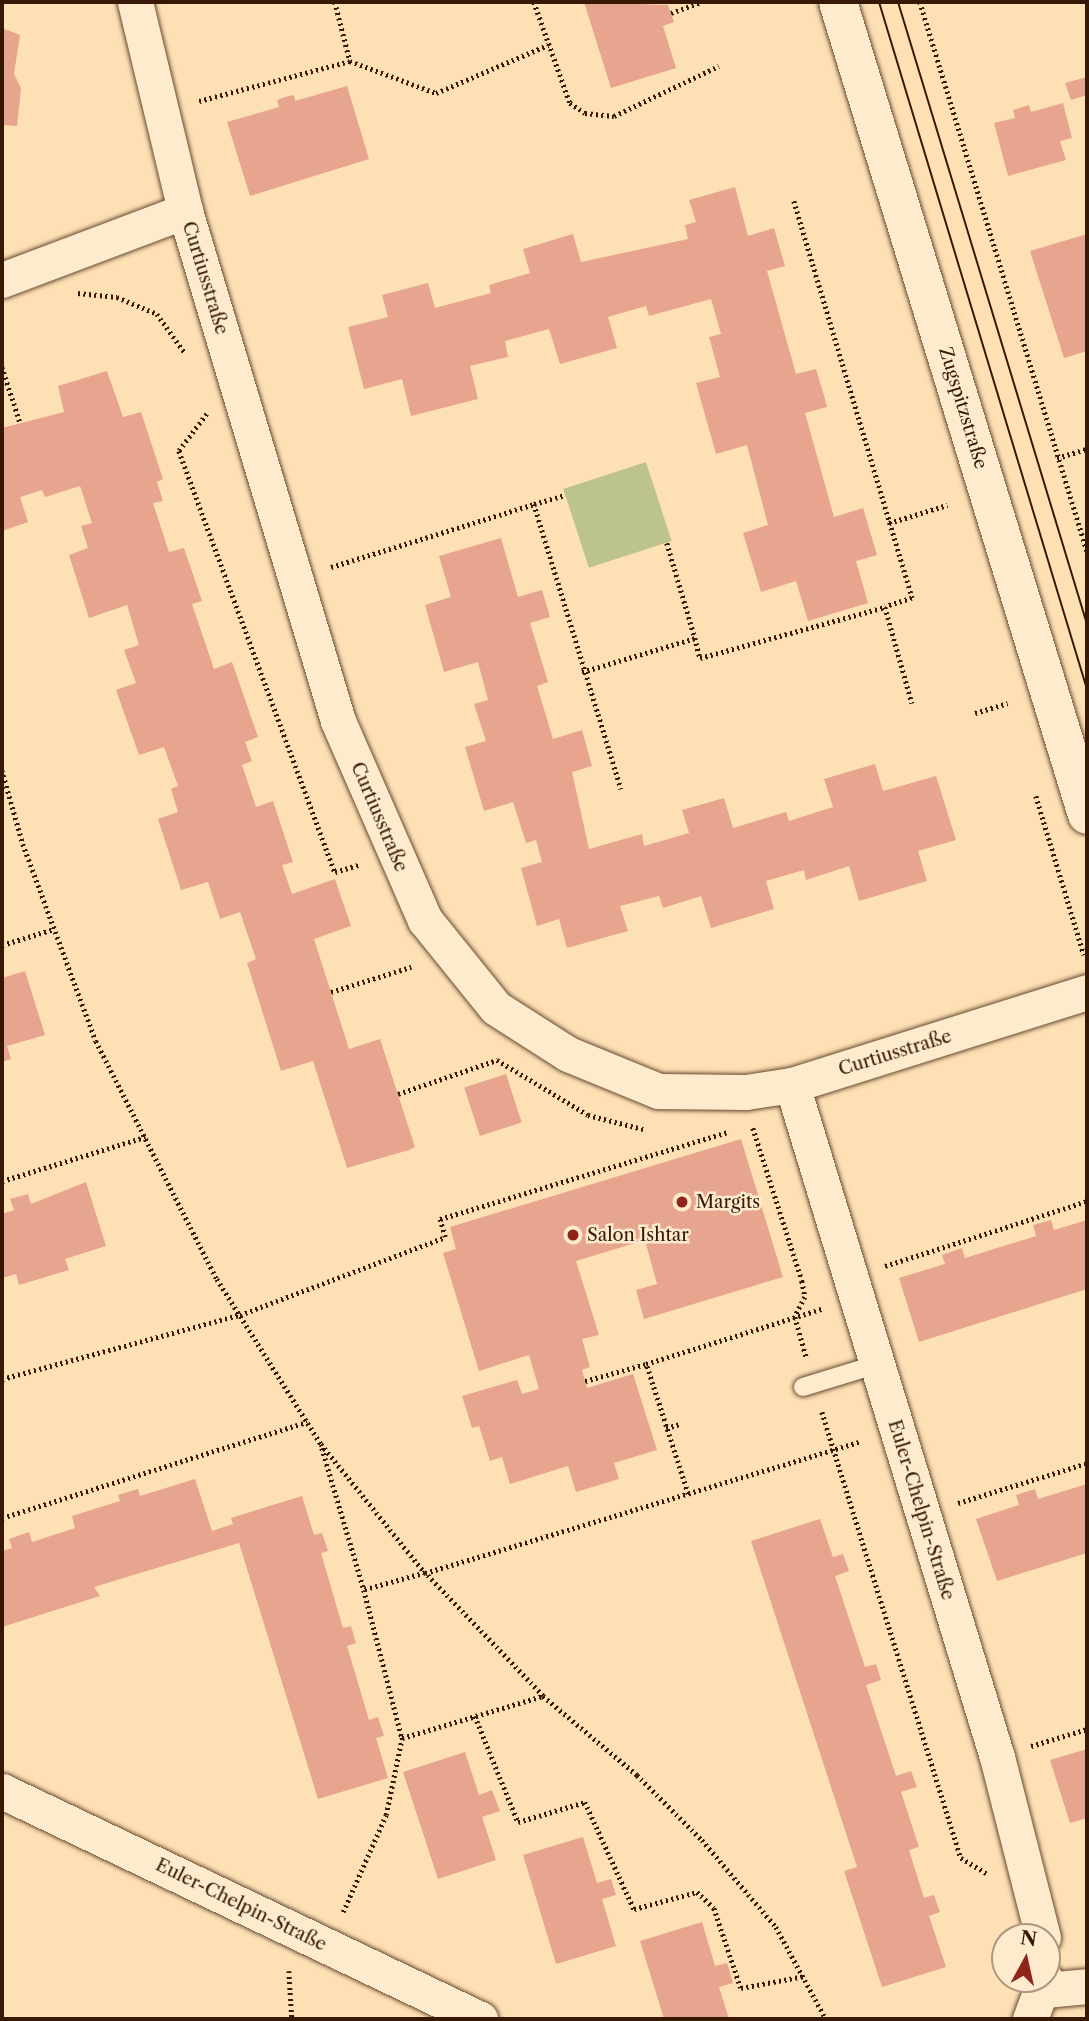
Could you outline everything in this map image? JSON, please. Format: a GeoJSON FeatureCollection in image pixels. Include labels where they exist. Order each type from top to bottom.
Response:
{"type":"FeatureCollection","features":[{"type":"Feature","properties":{"kind":"street","name":"Curtiusstraße"},"geometry":{"type":"LineString","coordinates":[[135,2],[185,211],[338,721],[425,920],[496,1009],[568,1054],[658,1091],[746,1092],[792,1085],[1087,992]]}},
{"type":"Feature","properties":{"kind":"street","name":"Zugspitzstraße"},"geometry":{"type":"LineString","coordinates":[[838,2],[1087,815]]}},
{"type":"Feature","properties":{"kind":"street"},"geometry":{"type":"LineString","coordinates":[[2,280],[185,211]]}},
{"type":"Feature","properties":{"kind":"street","name":"Euler-Chelpin-Straße"},"geometry":{"type":"LineString","coordinates":[[792,1085],[875,1365],[997,1757],[1039,1923]]}},
{"type":"Feature","properties":{"kind":"street","name":"Euler-Chelpin-Straße"},"geometry":{"type":"LineString","coordinates":[[2,1791],[480,2019]]}},
{"type":"Feature","properties":{"kind":"street"},"geometry":{"type":"LineString","coordinates":[[1040,1996],[1087,1986]]}},
{"type":"Feature","properties":{"kind":"lane"},"geometry":{"type":"LineString","coordinates":[[808,1385],[875,1365]]}},
{"type":"Feature","properties":{"kind":"path"},"geometry":{"type":"LineString","coordinates":[[335,2],[350,61]]}},
{"type":"Feature","properties":{"kind":"path"},"geometry":{"type":"LineString","coordinates":[[534,2],[570,103],[594,114],[614,116],[719,66]]}},
{"type":"Feature","properties":{"kind":"path"},"geometry":{"type":"LineString","coordinates":[[920,2],[1087,551]]}},
{"type":"Feature","properties":{"kind":"path"},"geometry":{"type":"LineString","coordinates":[[671,13],[699,3]]}},
{"type":"Feature","properties":{"kind":"path"},"geometry":{"type":"LineString","coordinates":[[161,110],[350,61],[436,93],[548,45]]}},
{"type":"Feature","properties":{"kind":"path"},"geometry":{"type":"LineString","coordinates":[[667,544],[701,658],[912,598],[794,201]]}},
{"type":"Feature","properties":{"kind":"path"},"geometry":{"type":"LineString","coordinates":[[63,297],[117,297],[157,313],[189,363]]}},
{"type":"Feature","properties":{"kind":"path"},"geometry":{"type":"LineString","coordinates":[[2,367],[20,422]]}},
{"type":"Feature","properties":{"kind":"path"},"geometry":{"type":"LineString","coordinates":[[203,401],[207,413]]}},
{"type":"Feature","properties":{"kind":"path"},"geometry":{"type":"LineString","coordinates":[[242,402],[207,413],[179,451],[335,872],[360,864],[365,874]]}},
{"type":"Feature","properties":{"kind":"path"},"geometry":{"type":"LineString","coordinates":[[1057,458],[1087,449]]}},
{"type":"Feature","properties":{"kind":"path"},"geometry":{"type":"LineString","coordinates":[[295,578],[565,495]]}},
{"type":"Feature","properties":{"kind":"path"},"geometry":{"type":"LineString","coordinates":[[534,504],[582,672],[621,789]]}},
{"type":"Feature","properties":{"kind":"path"},"geometry":{"type":"LineString","coordinates":[[889,523],[947,505]]}},
{"type":"Feature","properties":{"kind":"path"},"geometry":{"type":"LineString","coordinates":[[885,607],[912,703]]}},
{"type":"Feature","properties":{"kind":"path"},"geometry":{"type":"LineString","coordinates":[[582,672],[695,638]]}},
{"type":"Feature","properties":{"kind":"path"},"geometry":{"type":"LineString","coordinates":[[975,713],[1008,704]]}},
{"type":"Feature","properties":{"kind":"path"},"geometry":{"type":"LineString","coordinates":[[2,770],[54,929],[96,1041],[240,1315],[321,1444],[425,1573],[543,1696],[637,1775],[702,1840],[776,1927],[826,2019]]}},
{"type":"Feature","properties":{"kind":"path"},"geometry":{"type":"LineString","coordinates":[[2,945],[54,929]]}},
{"type":"Feature","properties":{"kind":"path"},"geometry":{"type":"LineString","coordinates":[[405,955],[417,975]]}},
{"type":"Feature","properties":{"kind":"path"},"geometry":{"type":"LineString","coordinates":[[331,992],[410,966]]}},
{"type":"Feature","properties":{"kind":"path"},"geometry":{"type":"LineString","coordinates":[[488,1052],[588,1115],[648,1129]]}},
{"type":"Feature","properties":{"kind":"path"},"geometry":{"type":"LineString","coordinates":[[398,1094],[497,1060]]}},
{"type":"Feature","properties":{"kind":"path"},"geometry":{"type":"LineString","coordinates":[[743,1128],[752,1126],[802,1281],[805,1297],[795,1317],[808,1385],[833,1450],[961,1858],[988,1874],[993,1886]]}},
{"type":"Feature","properties":{"kind":"path"},"geometry":{"type":"LineString","coordinates":[[2,1379],[240,1315],[445,1237],[440,1219],[735,1130],[696,1132]]}},
{"type":"Feature","properties":{"kind":"path"},"geometry":{"type":"LineString","coordinates":[[2,1181],[145,1137]]}},
{"type":"Feature","properties":{"kind":"path"},"geometry":{"type":"LineString","coordinates":[[585,1381],[795,1317],[853,1288],[1087,1201]]}},
{"type":"Feature","properties":{"kind":"path"},"geometry":{"type":"LineString","coordinates":[[646,1364],[688,1494]]}},
{"type":"Feature","properties":{"kind":"path"},"geometry":{"type":"LineString","coordinates":[[2,1518],[307,1422]]}},
{"type":"Feature","properties":{"kind":"path"},"geometry":{"type":"LineString","coordinates":[[666,1428],[680,1423]]}},
{"type":"Feature","properties":{"kind":"path"},"geometry":{"type":"LineString","coordinates":[[364,1590],[896,1431]]}},
{"type":"Feature","properties":{"kind":"path"},"geometry":{"type":"LineString","coordinates":[[321,1444],[364,1590],[402,1738],[386,1815],[328,1947]]}},
{"type":"Feature","properties":{"kind":"path"},"geometry":{"type":"LineString","coordinates":[[922,1515],[1087,1463]]}},
{"type":"Feature","properties":{"kind":"path"},"geometry":{"type":"LineString","coordinates":[[402,1738],[543,1696]]}},
{"type":"Feature","properties":{"kind":"path"},"geometry":{"type":"LineString","coordinates":[[475,1716],[518,1822],[584,1802],[634,1909],[697,1892],[714,1908],[741,1988],[805,1976]]}},
{"type":"Feature","properties":{"kind":"path"},"geometry":{"type":"LineString","coordinates":[[997,1757],[1087,1729]]}},
{"type":"Feature","properties":{"kind":"green space"},"geometry":{"type":"Polygon","coordinates":[[[646,462],[672,541],[589,568],[563,489],[646,462]]]}},
{"type":"Feature","properties":{"kind":"building"},"geometry":{"type":"Polygon","coordinates":[[[584,2],[668,5],[674,22],[663,26],[676,68],[611,88],[584,2]]]}},
{"type":"Feature","properties":{"kind":"building"},"geometry":{"type":"Polygon","coordinates":[[[2,28],[20,35],[14,74],[21,88],[17,126],[2,125],[2,28]]]}},
{"type":"Feature","properties":{"kind":"building"},"geometry":{"type":"Polygon","coordinates":[[[1087,77],[1087,95],[1071,100],[1065,83],[1087,77]]]}},
{"type":"Feature","properties":{"kind":"building"},"geometry":{"type":"Polygon","coordinates":[[[347,86],[369,159],[250,196],[227,122],[279,107],[277,100],[285,97],[294,95],[295,101],[347,86]]]}},
{"type":"Feature","properties":{"kind":"building"},"geometry":{"type":"Polygon","coordinates":[[[1063,103],[1072,138],[1060,141],[1066,160],[1008,176],[994,123],[1015,118],[1013,110],[1029,105],[1031,112],[1063,103]]]}},
{"type":"Feature","properties":{"kind":"building"},"geometry":{"type":"Polygon","coordinates":[[[735,187],[748,236],[774,228],[785,266],[767,271],[796,374],[816,369],[825,399],[827,407],[805,413],[834,517],[863,508],[877,555],[856,561],[868,603],[808,621],[796,581],[761,592],[743,533],[768,525],[747,445],[716,454],[696,383],[720,377],[709,337],[721,334],[711,299],[649,316],[646,306],[608,317],[617,348],[560,364],[549,329],[505,341],[508,357],[470,366],[478,399],[411,416],[402,379],[364,389],[348,327],[388,317],[382,295],[428,283],[435,308],[491,293],[489,285],[530,273],[523,249],[573,234],[581,262],[688,239],[685,225],[696,222],[689,200],[735,187]]]}},
{"type":"Feature","properties":{"kind":"building"},"geometry":{"type":"Polygon","coordinates":[[[1087,234],[1087,351],[1064,358],[1030,251],[1087,234]]]}},
{"type":"Feature","properties":{"kind":"building"},"geometry":{"type":"Polygon","coordinates":[[[107,371],[123,417],[141,412],[163,479],[157,482],[163,501],[153,503],[169,552],[184,548],[202,601],[192,604],[214,669],[232,662],[258,737],[245,742],[252,761],[242,765],[256,807],[273,801],[293,862],[282,865],[292,894],[335,879],[351,926],[314,939],[349,1049],[380,1039],[415,1147],[409,1150],[347,1168],[313,1061],[281,1071],[247,963],[256,959],[240,912],[220,919],[208,882],[181,890],[158,819],[178,812],[171,789],[178,786],[164,747],[139,755],[116,690],[136,683],[124,650],[139,645],[127,605],[89,618],[69,555],[88,548],[81,526],[92,523],[80,486],[45,497],[42,490],[20,497],[28,522],[2,531],[2,428],[64,412],[58,386],[107,371]]]}},
{"type":"Feature","properties":{"kind":"building"},"geometry":{"type":"Polygon","coordinates":[[[501,538],[518,597],[542,590],[550,617],[530,623],[548,682],[537,686],[553,739],[582,730],[592,766],[572,772],[589,849],[642,834],[644,846],[689,833],[682,810],[724,798],[733,828],[786,812],[789,821],[833,807],[824,779],[875,764],[883,791],[936,776],[956,840],[918,851],[927,881],[859,901],[849,866],[806,880],[804,870],[766,881],[774,909],[711,928],[701,896],[663,908],[659,896],[620,906],[628,931],[567,948],[559,919],[537,926],[521,868],[542,862],[536,840],[526,843],[513,802],[484,811],[465,747],[486,741],[474,704],[488,700],[478,662],[444,672],[425,605],[451,597],[439,556],[501,538]]]}},
{"type":"Feature","properties":{"kind":"building"},"geometry":{"type":"Polygon","coordinates":[[[25,971],[45,1035],[7,1046],[11,1059],[2,1062],[2,978],[25,971]]]}},
{"type":"Feature","properties":{"kind":"building"},"geometry":{"type":"Polygon","coordinates":[[[506,1074],[522,1123],[480,1136],[464,1088],[506,1074]]]}},
{"type":"Feature","properties":{"kind":"building"},"geometry":{"type":"Polygon","coordinates":[[[741,1139],[783,1277],[644,1319],[636,1290],[657,1284],[645,1240],[576,1261],[599,1335],[582,1339],[590,1367],[582,1370],[587,1388],[633,1374],[657,1450],[614,1463],[619,1479],[576,1492],[568,1466],[510,1484],[502,1457],[490,1461],[479,1426],[472,1428],[462,1396],[517,1380],[522,1394],[539,1389],[529,1355],[479,1371],[443,1253],[456,1249],[450,1227],[741,1139]]]}},
{"type":"Feature","properties":{"kind":"building"},"geometry":{"type":"Polygon","coordinates":[[[86,1182],[106,1246],[65,1259],[69,1270],[19,1285],[16,1274],[2,1278],[2,1214],[14,1210],[10,1199],[28,1194],[31,1204],[86,1182]]]}},
{"type":"Feature","properties":{"kind":"building"},"geometry":{"type":"Polygon","coordinates":[[[1051,1220],[1054,1230],[1087,1220],[1087,1289],[919,1342],[899,1278],[945,1264],[942,1255],[962,1248],[965,1258],[1036,1236],[1033,1225],[1051,1220]]]}},
{"type":"Feature","properties":{"kind":"building"},"geometry":{"type":"Polygon","coordinates":[[[195,1479],[212,1531],[233,1524],[231,1518],[302,1496],[314,1535],[322,1533],[328,1551],[321,1553],[343,1628],[351,1626],[356,1643],[347,1646],[369,1720],[378,1717],[384,1736],[376,1738],[388,1778],[318,1799],[239,1543],[94,1587],[100,1596],[2,1627],[2,1551],[12,1548],[9,1539],[29,1532],[32,1542],[75,1528],[72,1516],[120,1501],[118,1495],[138,1489],[140,1496],[195,1479]]]}},
{"type":"Feature","properties":{"kind":"building"},"geometry":{"type":"Polygon","coordinates":[[[1087,1484],[1087,1553],[997,1581],[976,1519],[1019,1505],[1016,1495],[1035,1489],[1038,1499],[1087,1484]]]}},
{"type":"Feature","properties":{"kind":"building"},"geometry":{"type":"Polygon","coordinates":[[[820,1519],[833,1557],[843,1554],[849,1571],[835,1576],[865,1667],[876,1664],[881,1680],[866,1685],[896,1776],[911,1771],[917,1787],[901,1792],[919,1847],[909,1850],[924,1898],[934,1895],[940,1912],[929,1916],[946,1967],[882,1987],[844,1871],[857,1867],[751,1541],[820,1519]]]}},
{"type":"Feature","properties":{"kind":"building"},"geometry":{"type":"Polygon","coordinates":[[[1087,1749],[1087,1818],[1070,1823],[1050,1760],[1087,1749]]]}},
{"type":"Feature","properties":{"kind":"building"},"geometry":{"type":"Polygon","coordinates":[[[465,1752],[479,1795],[492,1790],[500,1811],[482,1817],[496,1860],[438,1879],[403,1772],[465,1752]]]}},
{"type":"Feature","properties":{"kind":"building"},"geometry":{"type":"Polygon","coordinates":[[[583,1837],[597,1883],[611,1879],[616,1895],[602,1899],[616,1946],[556,1964],[523,1855],[583,1837]]]}},
{"type":"Feature","properties":{"kind":"building"},"geometry":{"type":"Polygon","coordinates":[[[702,1922],[715,1966],[727,1963],[733,1983],[719,1987],[729,2019],[664,2019],[640,1941],[702,1922]]]}},
{"type":"Feature","properties":{"kind":"tram line"},"geometry":{"type":"LineString","coordinates":[[879,2],[1087,689]]}},
{"type":"Feature","properties":{"kind":"tram line"},"geometry":{"type":"LineString","coordinates":[[898,2],[1087,624]]}},
{"type":"Feature","properties":{"kind":"place","name":"Margits"},"geometry":{"type":"Point","coordinates":[682,1202]}},
{"type":"Feature","properties":{"kind":"place","name":"Salon Ishtar"},"geometry":{"type":"Point","coordinates":[573,1235]}}]}
